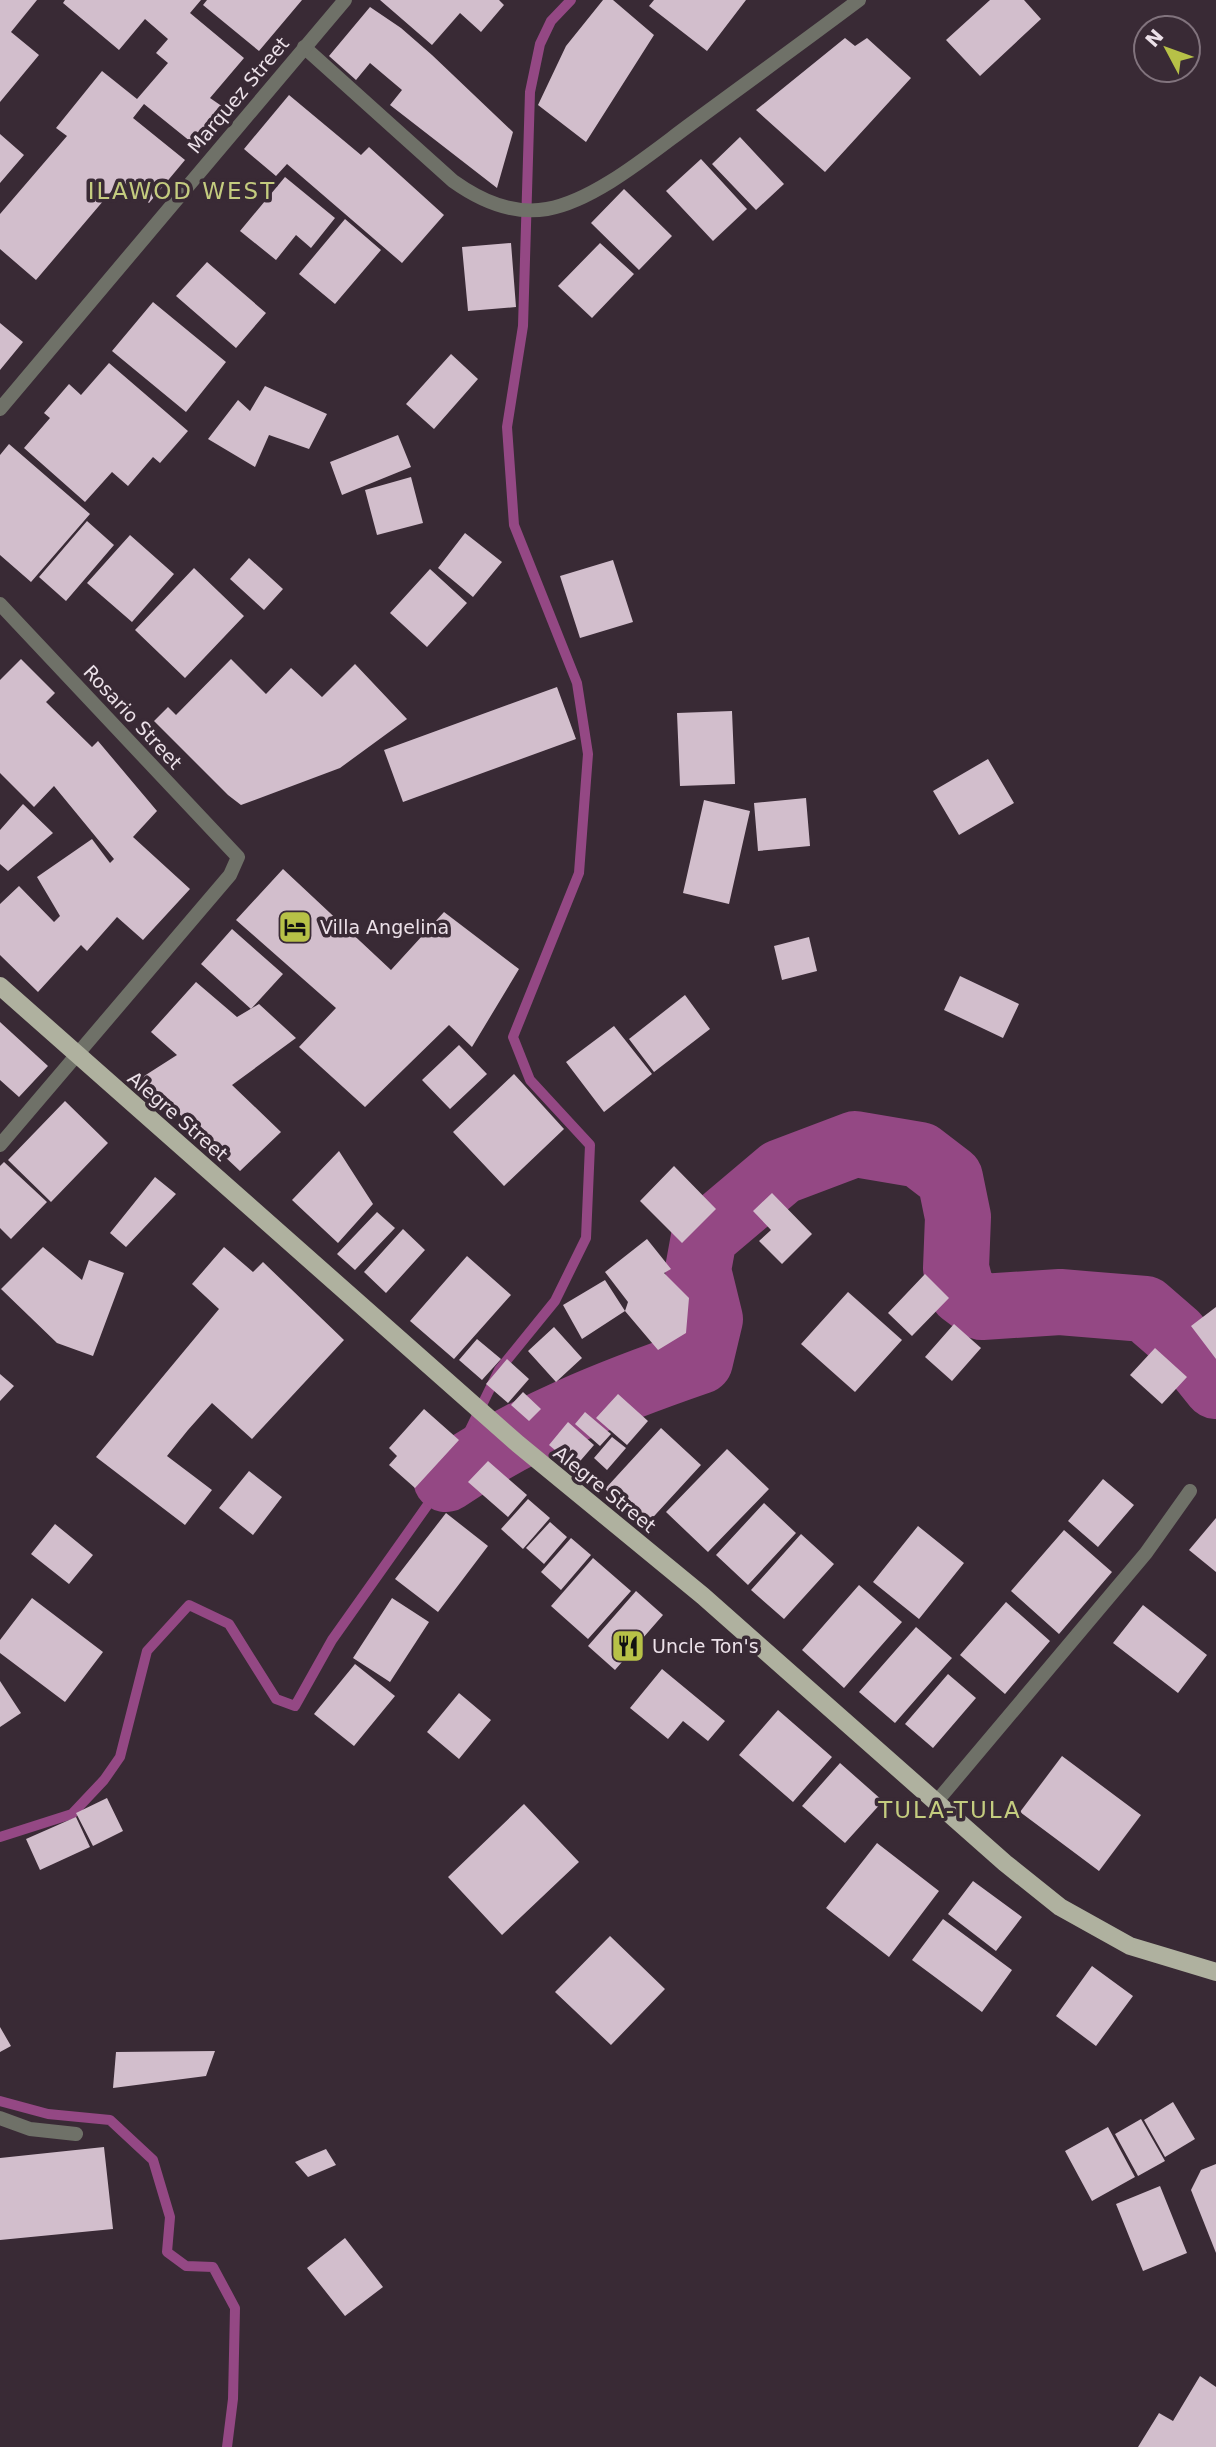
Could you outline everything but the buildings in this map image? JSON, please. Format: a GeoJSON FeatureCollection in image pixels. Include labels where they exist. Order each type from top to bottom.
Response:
{"type":"FeatureCollection","features":[{"type":"Feature","properties":{"kind":"main road","name":"Alegre Street"},"geometry":{"type":"LineString","coordinates":[[0,986],[518,1444],[703,1597],[938,1800],[1005,1863],[1060,1906],[1130,1947],[1216,1972]]}},
{"type":"Feature","properties":{"kind":"street","name":"Marquez Street"},"geometry":{"type":"LineString","coordinates":[[0,409],[345,0]]}},
{"type":"Feature","properties":{"kind":"street"},"geometry":{"type":"LineString","coordinates":[[304,47],[453,181],[478,199],[513,209],[547,209],[584,195],[639,162],[859,0]]}},
{"type":"Feature","properties":{"kind":"street","name":"Rosario Street"},"geometry":{"type":"LineString","coordinates":[[0,604],[238,857],[230,875],[78,1056]]}},
{"type":"Feature","properties":{"kind":"street"},"geometry":{"type":"LineString","coordinates":[[0,1145],[78,1056]]}},
{"type":"Feature","properties":{"kind":"street"},"geometry":{"type":"LineString","coordinates":[[938,1800],[1146,1553],[1190,1491]]}},
{"type":"Feature","properties":{"kind":"street"},"geometry":{"type":"LineString","coordinates":[[0,2118],[30,2129],[76,2134]]}},
{"type":"Feature","properties":{"kind":"waterway"},"geometry":{"type":"LineString","coordinates":[[0,1837],[72,1814],[104,1780],[120,1757],[147,1651],[189,1605],[229,1624],[276,1699],[295,1706],[332,1640],[446,1479],[499,1370],[555,1301],[586,1238],[590,1145],[530,1080],[513,1037],[579,873],[588,754],[577,683],[514,525],[507,427],[523,326],[530,92],[540,44],[551,21],[571,0]]}},
{"type":"Feature","properties":{"kind":"waterway"},"geometry":{"type":"LineString","coordinates":[[446,1479],[506,1443],[569,1412],[700,1361],[710,1319],[698,1270],[704,1237],[781,1172],[855,1144],[920,1155],[950,1178],[958,1217],[956,1268],[962,1292],[982,1307],[1060,1302],[1145,1309],[1175,1335],[1216,1386]]}},
{"type":"Feature","properties":{"kind":"waterway"},"geometry":{"type":"LineString","coordinates":[[0,2101],[48,2114],[110,2120],[153,2160],[170,2217],[167,2252],[186,2266],[213,2267],[235,2308],[233,2399],[227,2447]]}},
{"type":"Feature","properties":{"kind":"place","name":"Villa Angelina"},"geometry":{"type":"Point","coordinates":[295,927]}},
{"type":"Feature","properties":{"kind":"place","name":"Uncle Ton's"},"geometry":{"type":"Point","coordinates":[628,1646]}},
{"type":"Feature","properties":{"kind":"district","name":"ILAWOD WEST"},"geometry":{"type":"Point","coordinates":[182,191]}},
{"type":"Feature","properties":{"kind":"district","name":"TULA-TULA"},"geometry":{"type":"Point","coordinates":[950,1810]}}]}
